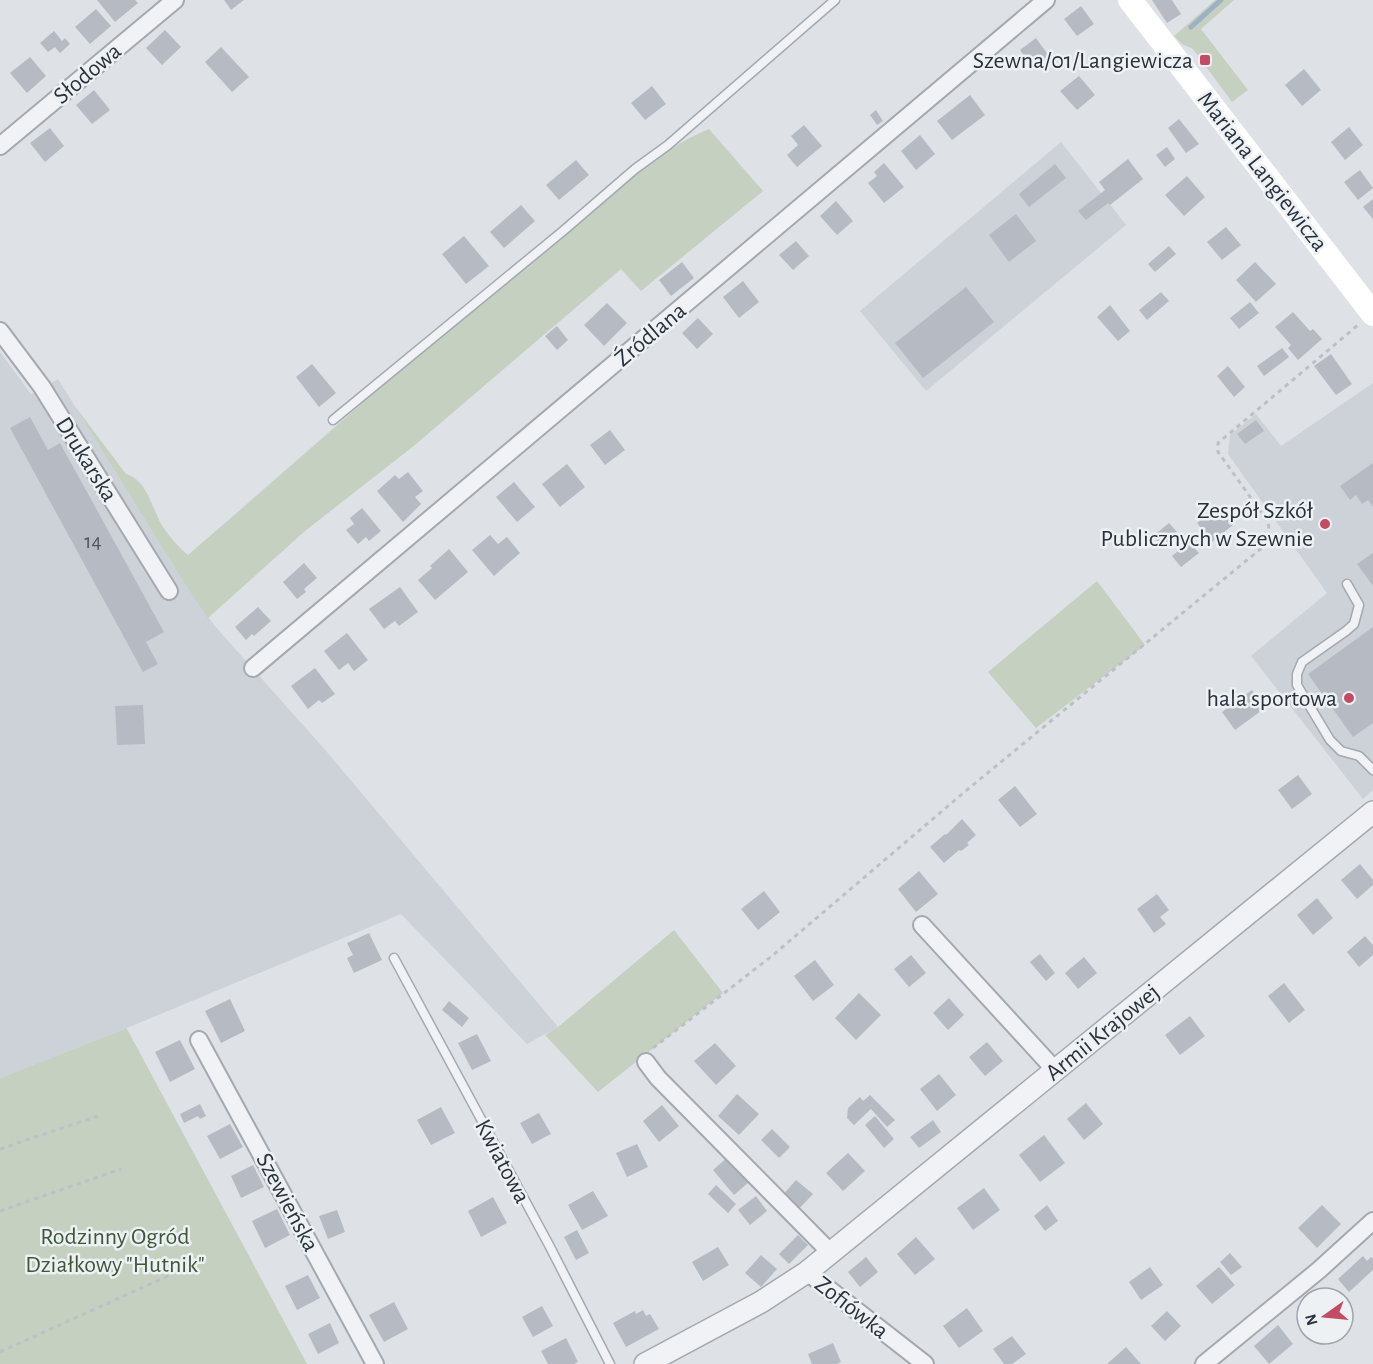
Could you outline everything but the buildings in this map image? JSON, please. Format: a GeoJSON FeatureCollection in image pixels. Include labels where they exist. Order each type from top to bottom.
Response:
{"type":"FeatureCollection","features":[{"type":"Feature","properties":{"kind":"main road","name":"Mariana Langiewicza"},"geometry":{"type":"LineString","coordinates":[[1130,0],[1373,313]]}},
{"type":"Feature","properties":{"kind":"street","name":"Słodowa"},"geometry":{"type":"LineString","coordinates":[[0,146],[174,0]]}},
{"type":"Feature","properties":{"kind":"street","name":"Źródlana"},"geometry":{"type":"LineString","coordinates":[[253,668],[1046,0]]}},
{"type":"Feature","properties":{"kind":"street","name":"Drukarska"},"geometry":{"type":"LineString","coordinates":[[0,331],[42,387],[169,591]]}},
{"type":"Feature","properties":{"kind":"street","name":"Armii Krajowej"},"geometry":{"type":"LineString","coordinates":[[807,1272],[1373,812]]}},
{"type":"Feature","properties":{"kind":"street"},"geometry":{"type":"LineString","coordinates":[[922,925],[1056,1070]]}},
{"type":"Feature","properties":{"kind":"street","name":"Szewieńska"},"geometry":{"type":"LineString","coordinates":[[199,1040],[375,1364]]}},
{"type":"Feature","properties":{"kind":"street"},"geometry":{"type":"LineString","coordinates":[[646,1062],[658,1078],[831,1253]]}},
{"type":"Feature","properties":{"kind":"street"},"geometry":{"type":"LineString","coordinates":[[1204,1364],[1319,1270],[1373,1221]]}},
{"type":"Feature","properties":{"kind":"street"},"geometry":{"type":"LineString","coordinates":[[654,1362],[761,1302],[807,1272]]}},
{"type":"Feature","properties":{"kind":"street","name":"Zofiówka"},"geometry":{"type":"LineString","coordinates":[[807,1272],[925,1364]]}},
{"type":"Feature","properties":{"kind":"lane"},"geometry":{"type":"LineString","coordinates":[[333,420],[635,169],[668,145],[835,0]]}},
{"type":"Feature","properties":{"kind":"lane"},"geometry":{"type":"LineString","coordinates":[[1347,584],[1359,605],[1354,624],[1302,662],[1297,674],[1297,685],[1330,740],[1341,751],[1359,756],[1373,770]]}},
{"type":"Feature","properties":{"kind":"lane","name":"Kwiatowa"},"geometry":{"type":"LineString","coordinates":[[394,958],[554,1254],[610,1364]]}},
{"type":"Feature","properties":{"kind":"path"},"geometry":{"type":"LineString","coordinates":[[646,1062],[650,1050],[772,956],[968,789],[1263,547],[1270,535],[1268,522],[1218,452],[1218,443],[1373,313]]}},
{"type":"Feature","properties":{"kind":"path"},"geometry":{"type":"LineString","coordinates":[[0,1149],[101,1115]]}},
{"type":"Feature","properties":{"kind":"path"},"geometry":{"type":"LineString","coordinates":[[0,1211],[121,1169]]}},
{"type":"Feature","properties":{"kind":"path"},"geometry":{"type":"LineString","coordinates":[[0,1352],[179,1271]]}},
{"type":"Feature","properties":{"kind":"shaded area"},"geometry":{"type":"Polygon","coordinates":[[[1061,142],[1126,225],[926,391],[860,311],[1061,142]]]}},
{"type":"Feature","properties":{"kind":"shaded area"},"geometry":{"type":"Polygon","coordinates":[[[0,352],[31,394],[58,379],[181,578],[214,625],[327,752],[558,1027],[527,1044],[401,914],[0,1078],[0,352]]]}},
{"type":"Feature","properties":{"kind":"shaded area","name":"Zespół Szkół Publicznych w Szewnie"},"geometry":{"type":"Polygon","coordinates":[[[1373,383],[1373,790],[1363,799],[1251,656],[1327,593],[1228,454],[1230,435],[1256,414],[1281,446],[1373,383]]]}},
{"type":"Feature","properties":{"kind":"green space"},"geometry":{"type":"Polygon","coordinates":[[[1215,0],[1234,0],[1201,29],[1248,90],[1232,102],[1193,49],[1182,44],[1174,36],[1215,0]]]}},
{"type":"Feature","properties":{"kind":"green space"},"geometry":{"type":"Polygon","coordinates":[[[709,129],[763,191],[641,291],[621,269],[415,445],[305,531],[208,618],[74,405],[126,474],[140,482],[163,527],[188,555],[429,346],[639,172],[689,138],[709,129]]]}},
{"type":"Feature","properties":{"kind":"green space"},"geometry":{"type":"Polygon","coordinates":[[[1097,581],[1145,645],[1036,728],[988,672],[1097,581]]]}},
{"type":"Feature","properties":{"kind":"green space"},"geometry":{"type":"Polygon","coordinates":[[[674,930],[723,993],[598,1092],[545,1035],[558,1027],[674,930]]]}},
{"type":"Feature","properties":{"kind":"green space","name":"Rodzinny Ogród Działkowy \"Hutnik\""},"geometry":{"type":"Polygon","coordinates":[[[127,1028],[307,1364],[0,1364],[0,1078],[127,1028]]]}},
{"type":"Feature","properties":{"kind":"waterway"},"geometry":{"type":"LineString","coordinates":[[1191,27],[1221,0]]}},
{"type":"Feature","properties":{"kind":"place","name":"Szewna/01/Langiewicza"},"geometry":{"type":"Point","coordinates":[1205,60]}},
{"type":"Feature","properties":{"kind":"place","name":"Zespół Szkół Publicznych w Szewnie"},"geometry":{"type":"Point","coordinates":[1325,524]}},
{"type":"Feature","properties":{"kind":"place","name":"hala sportowa"},"geometry":{"type":"Point","coordinates":[1349,698]}}]}
